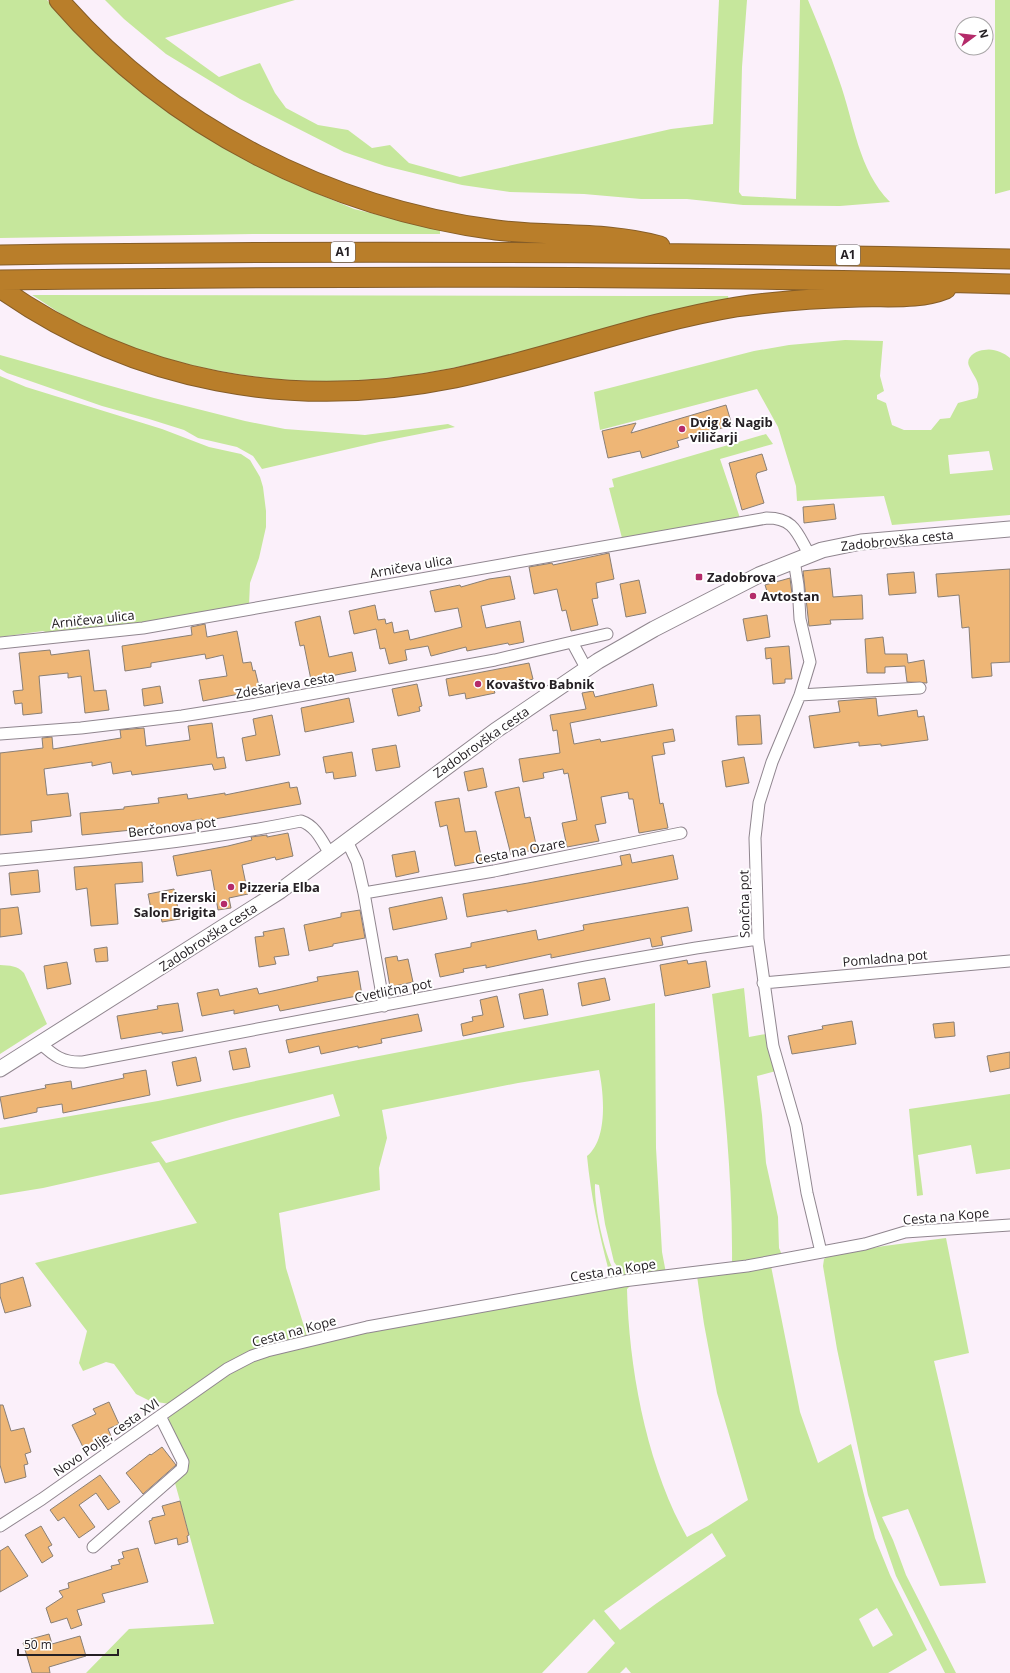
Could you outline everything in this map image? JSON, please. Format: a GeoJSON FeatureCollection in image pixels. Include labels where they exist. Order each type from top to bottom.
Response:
{"type":"FeatureCollection","features":[{"type":"Feature","properties":{"kind":"highway"},"geometry":{"type":"LineString","coordinates":[[59,0],[93,37],[174,104],[203,124],[257,156],[327,188],[394,210],[462,225],[543,235],[614,238],[643,241],[686,254]]}},
{"type":"Feature","properties":{"kind":"highway","name":"A1"},"geometry":{"type":"LineString","coordinates":[[0,254],[427,252],[1010,259]]}},
{"type":"Feature","properties":{"kind":"highway","name":"A1"},"geometry":{"type":"LineString","coordinates":[[0,280],[434,277],[1010,284]]}},
{"type":"Feature","properties":{"kind":"highway"},"geometry":{"type":"LineString","coordinates":[[0,288],[44,317],[100,346],[169,370],[239,385],[297,390],[348,391],[391,388],[456,378],[665,322],[736,307],[806,299],[916,296],[941,291],[963,283]]}},
{"type":"Feature","properties":{"kind":"main road","name":"Zadobrovška cesta"},"geometry":{"type":"LineString","coordinates":[[0,1069],[280,891],[495,731],[586,668],[682,614],[759,575],[809,554],[836,547],[866,542],[1010,529]]}},
{"type":"Feature","properties":{"kind":"street","name":"Arničeva ulica"},"geometry":{"type":"LineString","coordinates":[[0,643],[143,628],[767,518],[785,520],[794,528],[809,554]]}},
{"type":"Feature","properties":{"kind":"street","name":"Sončna pot"},"geometry":{"type":"LineString","coordinates":[[794,560],[798,585],[800,619],[810,662],[800,695],[772,762],[759,803],[756,838],[758,939],[773,1046],[796,1126],[807,1193],[821,1252]]}},
{"type":"Feature","properties":{"kind":"street","name":"Zdešarjeva cesta"},"geometry":{"type":"LineString","coordinates":[[0,734],[80,728],[251,706],[495,660],[607,634]]}},
{"type":"Feature","properties":{"kind":"street"},"geometry":{"type":"LineString","coordinates":[[572,642],[586,668]]}},
{"type":"Feature","properties":{"kind":"street"},"geometry":{"type":"LineString","coordinates":[[800,695],[920,688]]}},
{"type":"Feature","properties":{"kind":"street","name":"Berčonova pot"},"geometry":{"type":"LineString","coordinates":[[0,860],[215,836],[301,821],[308,823],[313,828],[330,854]]}},
{"type":"Feature","properties":{"kind":"street","name":"Cesta na Ozare"},"geometry":{"type":"LineString","coordinates":[[364,893],[494,871],[681,833]]}},
{"type":"Feature","properties":{"kind":"street"},"geometry":{"type":"LineString","coordinates":[[347,841],[357,862],[364,893],[384,1006]]}},
{"type":"Feature","properties":{"kind":"street","name":"Cvetlična pot"},"geometry":{"type":"LineString","coordinates":[[40,1043],[56,1058],[62,1061],[72,1063],[83,1062],[696,948],[758,939]]}},
{"type":"Feature","properties":{"kind":"street","name":"Pomladna pot"},"geometry":{"type":"LineString","coordinates":[[763,983],[1010,961]]}},
{"type":"Feature","properties":{"kind":"street","name":"Cesta na Kope"},"geometry":{"type":"LineString","coordinates":[[227,1369],[252,1356],[262,1353],[367,1327],[623,1281],[747,1266],[865,1244],[906,1232],[1010,1225]]}},
{"type":"Feature","properties":{"kind":"street","name":"Novo Polje, cesta XVI"},"geometry":{"type":"LineString","coordinates":[[0,1526],[227,1369]]}},
{"type":"Feature","properties":{"kind":"street"},"geometry":{"type":"LineString","coordinates":[[93,1547],[182,1469],[183,1462],[160,1416]]}},
{"type":"Feature","properties":{"kind":"green space"},"geometry":{"type":"Polygon","coordinates":[[[0,0],[47,0],[110,66],[151,100],[193,129],[283,179],[354,209],[440,230],[440,234],[253,234],[0,238],[0,0]]]}},
{"type":"Feature","properties":{"kind":"green space"},"geometry":{"type":"Polygon","coordinates":[[[105,0],[295,0],[165,38],[219,77],[260,63],[275,93],[286,108],[318,125],[348,130],[372,148],[390,145],[409,163],[460,177],[671,129],[713,124],[719,0],[747,0],[742,67],[739,192],[742,196],[796,199],[800,0],[808,0],[836,70],[864,160],[879,189],[890,202],[840,206],[743,205],[687,199],[641,199],[584,194],[510,192],[462,185],[385,166],[344,152],[240,99],[166,54],[124,19],[105,0]]]}},
{"type":"Feature","properties":{"kind":"green space"},"geometry":{"type":"Polygon","coordinates":[[[995,0],[1010,0],[1010,190],[995,194],[995,0]]]}},
{"type":"Feature","properties":{"kind":"green space"},"geometry":{"type":"Polygon","coordinates":[[[32,295],[728,296],[729,300],[456,367],[385,378],[349,381],[313,381],[276,379],[240,374],[205,368],[169,359],[135,348],[92,331],[32,295]]]}},
{"type":"Feature","properties":{"kind":"green space"},"geometry":{"type":"Polygon","coordinates":[[[845,340],[883,341],[880,376],[884,391],[877,395],[877,399],[886,403],[892,425],[904,430],[931,430],[940,419],[950,418],[958,403],[977,398],[979,388],[977,380],[968,363],[972,355],[981,350],[991,350],[1001,352],[1010,358],[1010,515],[892,525],[884,496],[797,501],[796,486],[778,427],[757,389],[600,430],[594,392],[754,351],[789,345],[845,340]],[[989,451],[948,455],[950,474],[993,470],[989,451]]]}},
{"type":"Feature","properties":{"kind":"green space"},"geometry":{"type":"Polygon","coordinates":[[[0,355],[154,398],[245,421],[285,429],[365,435],[448,424],[455,427],[379,442],[262,469],[253,456],[237,447],[198,438],[184,430],[102,406],[7,373],[0,369],[0,355]]]}},
{"type":"Feature","properties":{"kind":"green space"},"geometry":{"type":"Polygon","coordinates":[[[0,376],[26,387],[162,429],[209,447],[241,454],[250,460],[260,477],[263,487],[266,527],[259,558],[250,583],[249,605],[152,621],[48,633],[43,631],[0,637],[0,376]]]}},
{"type":"Feature","properties":{"kind":"green space"},"geometry":{"type":"Polygon","coordinates":[[[766,434],[773,444],[720,459],[740,518],[622,538],[609,488],[614,487],[612,479],[766,434]]]}},
{"type":"Feature","properties":{"kind":"green space"},"geometry":{"type":"Polygon","coordinates":[[[0,965],[16,967],[24,973],[47,1024],[0,1054],[0,965]]]}},
{"type":"Feature","properties":{"kind":"green space"},"geometry":{"type":"Polygon","coordinates":[[[744,988],[749,1037],[766,1034],[776,1071],[757,1076],[766,1163],[778,1217],[779,1248],[783,1257],[732,1266],[729,1164],[712,994],[744,988]]]}},
{"type":"Feature","properties":{"kind":"green space"},"geometry":{"type":"Polygon","coordinates":[[[655,1003],[656,1148],[662,1252],[666,1273],[625,1277],[614,1262],[605,1224],[599,1185],[595,1184],[596,1206],[601,1233],[613,1270],[618,1278],[611,1279],[596,1218],[587,1156],[594,1148],[598,1139],[603,1116],[599,1070],[518,1083],[382,1110],[387,1138],[379,1168],[380,1190],[279,1213],[286,1268],[307,1336],[255,1351],[170,1404],[150,1401],[136,1394],[114,1364],[106,1362],[83,1371],[79,1363],[87,1331],[35,1263],[197,1223],[159,1162],[43,1188],[0,1195],[0,1128],[158,1101],[353,1061],[655,1003]],[[333,1094],[233,1119],[151,1142],[166,1163],[340,1116],[333,1094]]]}},
{"type":"Feature","properties":{"kind":"green space"},"geometry":{"type":"Polygon","coordinates":[[[1010,1094],[1010,1169],[976,1174],[971,1145],[918,1155],[923,1195],[917,1196],[909,1109],[1010,1094]]]}},
{"type":"Feature","properties":{"kind":"green space"},"geometry":{"type":"Polygon","coordinates":[[[946,1238],[969,1353],[934,1361],[986,1583],[940,1586],[908,1509],[882,1517],[893,1540],[906,1575],[956,1673],[945,1673],[896,1576],[868,1495],[837,1349],[823,1266],[824,1259],[829,1256],[884,1246],[946,1238]]]}},
{"type":"Feature","properties":{"kind":"green space"},"geometry":{"type":"Polygon","coordinates":[[[771,1266],[800,1412],[818,1463],[851,1444],[875,1538],[890,1575],[927,1650],[888,1673],[631,1673],[626,1667],[620,1673],[587,1673],[615,1643],[594,1619],[542,1673],[86,1673],[129,1629],[214,1624],[175,1483],[188,1471],[170,1427],[169,1414],[249,1362],[283,1351],[419,1321],[632,1284],[627,1289],[632,1352],[636,1384],[651,1449],[661,1480],[687,1537],[708,1526],[748,1500],[717,1393],[697,1276],[771,1266]],[[712,1533],[604,1611],[620,1630],[726,1556],[712,1533]],[[877,1608],[859,1619],[873,1647],[893,1635],[877,1608]]]}},
{"type":"Feature","properties":{"kind":"building","name":"Dvig & Nagib viličarji"},"geometry":{"type":"Polygon","coordinates":[[[726,405],[732,425],[677,441],[679,447],[642,458],[640,451],[608,458],[602,431],[636,423],[631,433],[726,405]]]}},
{"type":"Feature","properties":{"kind":"building"},"geometry":{"type":"Polygon","coordinates":[[[762,454],[767,470],[757,473],[756,476],[764,503],[742,510],[729,463],[762,454]]]}},
{"type":"Feature","properties":{"kind":"building"},"geometry":{"type":"Polygon","coordinates":[[[834,504],[836,519],[804,523],[803,507],[834,504]]]}},
{"type":"Feature","properties":{"kind":"building"},"geometry":{"type":"Polygon","coordinates":[[[609,553],[614,579],[596,583],[598,598],[592,599],[598,625],[571,631],[566,610],[562,611],[557,589],[534,594],[529,567],[552,563],[553,565],[609,553]]]}},
{"type":"Feature","properties":{"kind":"building"},"geometry":{"type":"Polygon","coordinates":[[[830,568],[833,597],[862,595],[863,619],[830,620],[831,624],[809,626],[803,571],[830,568]]]}},
{"type":"Feature","properties":{"kind":"building"},"geometry":{"type":"Polygon","coordinates":[[[1010,569],[1010,662],[991,663],[992,676],[972,678],[969,627],[962,628],[959,595],[938,597],[936,574],[1010,569]]]}},
{"type":"Feature","properties":{"kind":"building"},"geometry":{"type":"Polygon","coordinates":[[[914,572],[916,593],[889,595],[887,574],[914,572]]]}},
{"type":"Feature","properties":{"kind":"building"},"geometry":{"type":"Polygon","coordinates":[[[510,576],[515,599],[481,606],[486,628],[520,621],[524,642],[509,645],[508,643],[467,651],[466,647],[431,656],[428,646],[405,650],[407,660],[389,664],[385,648],[380,649],[376,629],[354,634],[349,611],[375,605],[378,620],[385,619],[386,624],[392,622],[394,633],[408,630],[410,640],[462,627],[458,608],[435,612],[430,591],[460,585],[461,587],[489,579],[510,576]]]}},
{"type":"Feature","properties":{"kind":"building"},"geometry":{"type":"Polygon","coordinates":[[[790,578],[792,594],[770,601],[765,585],[790,578]]]}},
{"type":"Feature","properties":{"kind":"building"},"geometry":{"type":"Polygon","coordinates":[[[639,580],[646,613],[626,617],[620,584],[639,580]]]}},
{"type":"Feature","properties":{"kind":"building"},"geometry":{"type":"Polygon","coordinates":[[[767,615],[770,637],[747,641],[743,619],[767,615]]]}},
{"type":"Feature","properties":{"kind":"building"},"geometry":{"type":"Polygon","coordinates":[[[320,616],[329,657],[352,652],[356,671],[311,680],[304,645],[300,646],[295,622],[320,616]]]}},
{"type":"Feature","properties":{"kind":"building"},"geometry":{"type":"Polygon","coordinates":[[[205,624],[207,637],[237,631],[243,663],[251,662],[253,671],[255,670],[260,690],[203,701],[199,680],[227,676],[223,655],[206,659],[205,654],[151,663],[151,667],[125,671],[122,646],[192,635],[191,627],[205,624]]]}},
{"type":"Feature","properties":{"kind":"building"},"geometry":{"type":"Polygon","coordinates":[[[883,637],[885,654],[907,654],[908,663],[924,660],[927,683],[907,682],[905,666],[885,667],[885,673],[867,673],[865,639],[883,637]]]}},
{"type":"Feature","properties":{"kind":"building"},"geometry":{"type":"Polygon","coordinates":[[[789,646],[792,679],[785,679],[785,683],[773,684],[771,658],[766,659],[765,648],[789,646]]]}},
{"type":"Feature","properties":{"kind":"building"},"geometry":{"type":"Polygon","coordinates":[[[50,650],[51,655],[89,650],[94,691],[106,690],[109,710],[85,713],[81,676],[68,678],[68,673],[39,676],[42,713],[23,715],[22,703],[15,704],[13,691],[23,690],[19,653],[50,650]]]}},
{"type":"Feature","properties":{"kind":"building"},"geometry":{"type":"Polygon","coordinates":[[[529,663],[533,679],[527,682],[494,690],[495,693],[466,699],[465,693],[449,696],[446,679],[529,663]]]}},
{"type":"Feature","properties":{"kind":"building"},"geometry":{"type":"Polygon","coordinates":[[[417,684],[422,706],[419,707],[420,711],[398,716],[392,689],[417,684]]]}},
{"type":"Feature","properties":{"kind":"building"},"geometry":{"type":"Polygon","coordinates":[[[653,684],[657,706],[570,723],[574,744],[600,739],[601,742],[673,729],[675,741],[663,743],[665,754],[652,756],[660,804],[663,803],[668,828],[639,833],[633,799],[629,799],[628,792],[601,797],[606,823],[595,825],[599,841],[567,847],[562,823],[577,820],[568,773],[564,774],[563,769],[543,773],[544,778],[523,782],[519,759],[560,753],[557,730],[553,731],[550,715],[586,709],[582,693],[593,691],[595,697],[653,684]]]}},
{"type":"Feature","properties":{"kind":"building"},"geometry":{"type":"Polygon","coordinates":[[[160,686],[163,703],[144,706],[142,689],[160,686]]]}},
{"type":"Feature","properties":{"kind":"building"},"geometry":{"type":"Polygon","coordinates":[[[349,698],[354,722],[305,732],[301,708],[349,698]]]}},
{"type":"Feature","properties":{"kind":"building"},"geometry":{"type":"Polygon","coordinates":[[[876,698],[878,716],[917,710],[918,717],[924,716],[928,740],[881,746],[881,744],[859,746],[859,742],[814,748],[809,716],[840,712],[838,701],[876,698]]]}},
{"type":"Feature","properties":{"kind":"building"},"geometry":{"type":"Polygon","coordinates":[[[272,715],[280,755],[246,761],[242,738],[256,735],[253,719],[272,715]]]}},
{"type":"Feature","properties":{"kind":"building"},"geometry":{"type":"Polygon","coordinates":[[[760,715],[762,744],[738,745],[736,716],[760,715]]]}},
{"type":"Feature","properties":{"kind":"building"},"geometry":{"type":"Polygon","coordinates":[[[212,723],[217,758],[224,757],[226,768],[214,770],[212,764],[132,775],[131,771],[113,774],[111,762],[92,766],[92,762],[44,769],[47,795],[68,793],[71,816],[31,821],[32,832],[0,835],[0,753],[43,748],[42,738],[52,737],[53,749],[121,738],[120,730],[144,728],[146,746],[190,740],[188,726],[212,723]]]}},
{"type":"Feature","properties":{"kind":"building"},"geometry":{"type":"Polygon","coordinates":[[[396,745],[400,767],[376,771],[372,749],[396,745]]]}},
{"type":"Feature","properties":{"kind":"building"},"geometry":{"type":"Polygon","coordinates":[[[352,752],[356,776],[334,779],[333,772],[326,773],[323,757],[352,752]]]}},
{"type":"Feature","properties":{"kind":"building"},"geometry":{"type":"Polygon","coordinates":[[[744,757],[749,783],[726,787],[722,761],[744,757]]]}},
{"type":"Feature","properties":{"kind":"building"},"geometry":{"type":"Polygon","coordinates":[[[483,768],[487,787],[468,791],[464,772],[483,768]]]}},
{"type":"Feature","properties":{"kind":"building"},"geometry":{"type":"Polygon","coordinates":[[[289,782],[290,788],[297,787],[301,804],[203,821],[202,819],[152,828],[82,835],[80,813],[124,809],[124,807],[159,803],[158,798],[187,794],[188,799],[225,793],[225,795],[289,782]]]}},
{"type":"Feature","properties":{"kind":"building"},"geometry":{"type":"Polygon","coordinates":[[[519,787],[525,818],[530,817],[537,849],[511,855],[495,792],[519,787]]]}},
{"type":"Feature","properties":{"kind":"building"},"geometry":{"type":"Polygon","coordinates":[[[459,798],[465,832],[476,831],[482,861],[455,866],[447,825],[440,827],[435,802],[459,798]]]}},
{"type":"Feature","properties":{"kind":"building"},"geometry":{"type":"Polygon","coordinates":[[[288,833],[293,856],[276,860],[275,857],[242,865],[248,894],[229,898],[231,908],[218,910],[211,870],[177,876],[173,856],[228,846],[252,840],[251,837],[267,835],[267,837],[288,833]]]}},
{"type":"Feature","properties":{"kind":"building"},"geometry":{"type":"Polygon","coordinates":[[[415,851],[419,872],[396,877],[392,855],[415,851]]]}},
{"type":"Feature","properties":{"kind":"building"},"geometry":{"type":"Polygon","coordinates":[[[630,854],[632,863],[673,855],[678,879],[507,912],[507,910],[467,917],[463,894],[622,865],[620,856],[630,854]]]}},
{"type":"Feature","properties":{"kind":"building"},"geometry":{"type":"Polygon","coordinates":[[[142,862],[143,882],[115,884],[118,924],[91,926],[87,888],[76,890],[74,867],[142,862]]]}},
{"type":"Feature","properties":{"kind":"building"},"geometry":{"type":"Polygon","coordinates":[[[38,870],[40,892],[11,895],[9,873],[38,870]]]}},
{"type":"Feature","properties":{"kind":"building"},"geometry":{"type":"Polygon","coordinates":[[[174,889],[180,919],[162,922],[160,912],[152,914],[148,894],[174,889]]]}},
{"type":"Feature","properties":{"kind":"building"},"geometry":{"type":"Polygon","coordinates":[[[442,897],[447,919],[393,930],[389,908],[442,897]]]}},
{"type":"Feature","properties":{"kind":"building"},"geometry":{"type":"Polygon","coordinates":[[[18,907],[22,934],[0,937],[0,909],[18,907]]]}},
{"type":"Feature","properties":{"kind":"building"},"geometry":{"type":"Polygon","coordinates":[[[688,907],[692,931],[661,937],[663,945],[652,947],[650,938],[551,958],[551,954],[486,968],[486,965],[463,969],[464,972],[440,977],[435,954],[471,947],[471,943],[536,930],[538,940],[584,930],[583,925],[688,907]]]}},
{"type":"Feature","properties":{"kind":"building"},"geometry":{"type":"Polygon","coordinates":[[[360,910],[365,938],[333,944],[333,946],[309,951],[304,925],[341,917],[341,913],[360,910]]]}},
{"type":"Feature","properties":{"kind":"building"},"geometry":{"type":"Polygon","coordinates":[[[284,928],[289,955],[274,957],[276,964],[259,967],[255,937],[264,936],[263,932],[284,928]]]}},
{"type":"Feature","properties":{"kind":"building"},"geometry":{"type":"Polygon","coordinates":[[[107,947],[108,961],[96,962],[94,949],[107,947]]]}},
{"type":"Feature","properties":{"kind":"building"},"geometry":{"type":"Polygon","coordinates":[[[397,956],[398,961],[408,959],[413,982],[390,987],[385,958],[397,956]]]}},
{"type":"Feature","properties":{"kind":"building"},"geometry":{"type":"Polygon","coordinates":[[[687,960],[688,964],[706,961],[710,987],[665,996],[660,965],[687,960]]]}},
{"type":"Feature","properties":{"kind":"building"},"geometry":{"type":"Polygon","coordinates":[[[67,962],[71,984],[47,989],[44,966],[67,962]]]}},
{"type":"Feature","properties":{"kind":"building"},"geometry":{"type":"Polygon","coordinates":[[[358,971],[362,995],[280,1011],[278,1005],[234,1014],[234,1010],[202,1016],[197,993],[218,989],[220,996],[257,988],[259,994],[318,981],[317,977],[358,971]]]}},
{"type":"Feature","properties":{"kind":"building"},"geometry":{"type":"Polygon","coordinates":[[[605,978],[610,1000],[582,1006],[578,983],[605,978]]]}},
{"type":"Feature","properties":{"kind":"building"},"geometry":{"type":"Polygon","coordinates":[[[543,989],[548,1015],[524,1019],[519,994],[543,989]]]}},
{"type":"Feature","properties":{"kind":"building"},"geometry":{"type":"Polygon","coordinates":[[[497,996],[504,1027],[463,1036],[461,1024],[473,1021],[472,1017],[483,1015],[480,1000],[497,996]]]}},
{"type":"Feature","properties":{"kind":"building"},"geometry":{"type":"Polygon","coordinates":[[[178,1003],[183,1031],[162,1034],[162,1032],[121,1039],[117,1016],[158,1009],[157,1006],[178,1003]]]}},
{"type":"Feature","properties":{"kind":"building"},"geometry":{"type":"Polygon","coordinates":[[[418,1014],[422,1031],[381,1039],[382,1043],[358,1048],[358,1046],[321,1054],[319,1046],[289,1053],[286,1040],[418,1014]]]}},
{"type":"Feature","properties":{"kind":"building"},"geometry":{"type":"Polygon","coordinates":[[[852,1021],[856,1044],[792,1054],[788,1036],[823,1029],[822,1026],[852,1021]]]}},
{"type":"Feature","properties":{"kind":"building"},"geometry":{"type":"Polygon","coordinates":[[[954,1022],[955,1036],[935,1038],[933,1024],[954,1022]]]}},
{"type":"Feature","properties":{"kind":"building"},"geometry":{"type":"Polygon","coordinates":[[[246,1048],[250,1067],[233,1070],[229,1051],[246,1048]]]}},
{"type":"Feature","properties":{"kind":"building"},"geometry":{"type":"Polygon","coordinates":[[[1010,1052],[1010,1068],[990,1072],[987,1056],[1010,1052]]]}},
{"type":"Feature","properties":{"kind":"building"},"geometry":{"type":"Polygon","coordinates":[[[196,1057],[201,1081],[177,1086],[172,1062],[196,1057]]]}},
{"type":"Feature","properties":{"kind":"building"},"geometry":{"type":"Polygon","coordinates":[[[146,1070],[150,1095],[63,1113],[62,1104],[37,1108],[37,1112],[4,1119],[0,1097],[46,1088],[45,1085],[71,1081],[72,1089],[124,1078],[123,1074],[146,1070]]]}},
{"type":"Feature","properties":{"kind":"building"},"geometry":{"type":"Polygon","coordinates":[[[23,1277],[31,1306],[5,1313],[0,1296],[0,1284],[23,1277]]]}},
{"type":"Feature","properties":{"kind":"building"},"geometry":{"type":"Polygon","coordinates":[[[109,1402],[119,1424],[108,1429],[111,1436],[84,1449],[72,1425],[96,1414],[93,1409],[109,1402]]]}},
{"type":"Feature","properties":{"kind":"building"},"geometry":{"type":"Polygon","coordinates":[[[0,1405],[3,1405],[11,1431],[24,1428],[31,1452],[25,1454],[28,1464],[24,1465],[26,1477],[5,1483],[0,1465],[0,1405]]]}},
{"type":"Feature","properties":{"kind":"building"},"geometry":{"type":"Polygon","coordinates":[[[162,1447],[176,1465],[143,1494],[126,1473],[150,1454],[151,1455],[162,1447]]]}},
{"type":"Feature","properties":{"kind":"building"},"geometry":{"type":"Polygon","coordinates":[[[100,1475],[120,1502],[108,1510],[96,1493],[79,1505],[95,1527],[79,1538],[64,1517],[58,1521],[50,1510],[100,1475]]]}},
{"type":"Feature","properties":{"kind":"building"},"geometry":{"type":"Polygon","coordinates":[[[180,1501],[189,1535],[187,1536],[188,1542],[178,1545],[177,1538],[155,1544],[149,1521],[152,1520],[152,1518],[165,1515],[162,1506],[180,1501]]]}},
{"type":"Feature","properties":{"kind":"building"},"geometry":{"type":"Polygon","coordinates":[[[41,1526],[52,1545],[48,1547],[53,1556],[42,1563],[25,1535],[41,1526]]]}},
{"type":"Feature","properties":{"kind":"building"},"geometry":{"type":"Polygon","coordinates":[[[8,1546],[28,1576],[0,1592],[0,1551],[8,1546]]]}},
{"type":"Feature","properties":{"kind":"building"},"geometry":{"type":"Polygon","coordinates":[[[138,1548],[148,1582],[102,1594],[105,1602],[77,1610],[82,1625],[71,1629],[67,1618],[51,1623],[46,1608],[63,1597],[59,1591],[69,1588],[68,1583],[112,1569],[111,1566],[120,1564],[118,1560],[124,1558],[122,1552],[138,1548]]]}},
{"type":"Feature","properties":{"kind":"building"},"geometry":{"type":"Polygon","coordinates":[[[49,1634],[52,1644],[80,1636],[86,1656],[49,1667],[50,1673],[32,1673],[23,1643],[28,1642],[27,1640],[49,1634]]]}},
{"type":"Feature","properties":{"kind":"place","name":"Dvig & Nagib viličarji"},"geometry":{"type":"Point","coordinates":[682,429]}},
{"type":"Feature","properties":{"kind":"place","name":"Zadobrova"},"geometry":{"type":"Point","coordinates":[699,577]}},
{"type":"Feature","properties":{"kind":"place","name":"Avtostan"},"geometry":{"type":"Point","coordinates":[753,596]}},
{"type":"Feature","properties":{"kind":"place","name":"Kovaštvo Babnik"},"geometry":{"type":"Point","coordinates":[478,684]}},
{"type":"Feature","properties":{"kind":"place","name":"Pizzeria Elba"},"geometry":{"type":"Point","coordinates":[231,887]}},
{"type":"Feature","properties":{"kind":"place","name":"Frizerski Salon Brigita"},"geometry":{"type":"Point","coordinates":[224,904]}}]}
